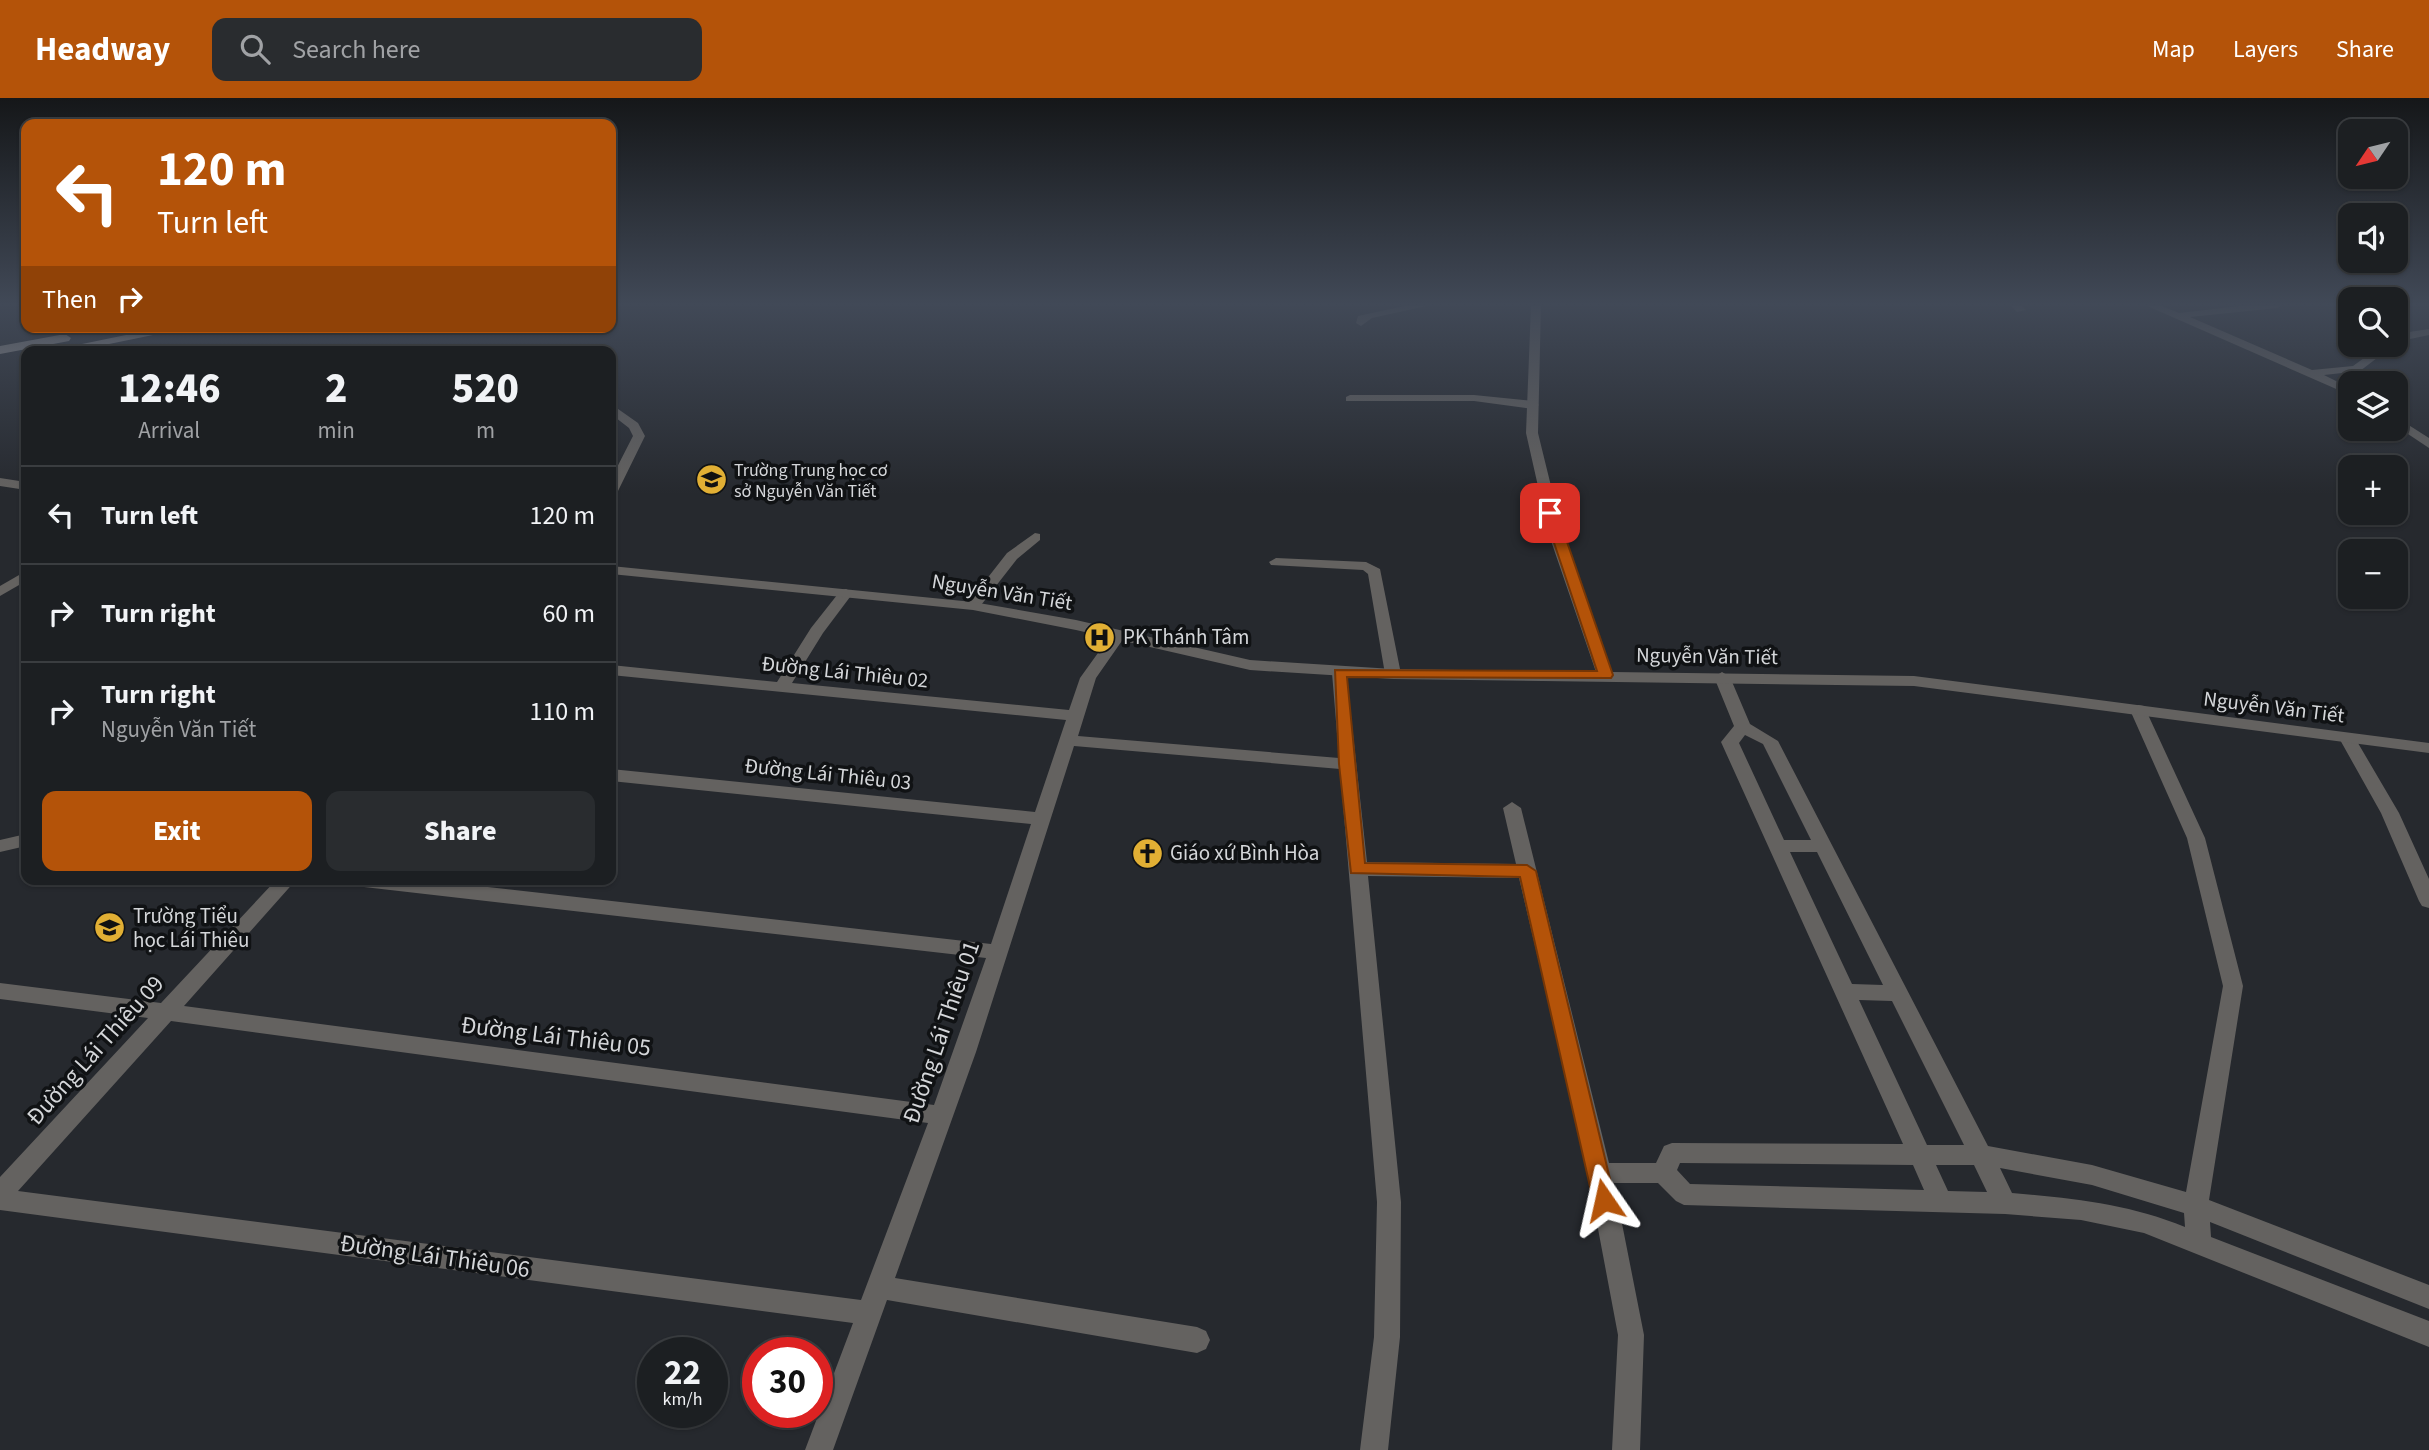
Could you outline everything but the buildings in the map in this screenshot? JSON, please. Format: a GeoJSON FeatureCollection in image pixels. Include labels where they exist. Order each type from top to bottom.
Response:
{"type":"FeatureCollection","features":[{"type":"Feature","properties":{"kind":"street"},"geometry":{"type":"LineString","coordinates":[[1534,368],[1532,433],[1556,535],[1605,675]]}},
{"type":"Feature","properties":{"kind":"street"},"geometry":{"type":"LineString","coordinates":[[2302,368],[2338,386]]}},
{"type":"Feature","properties":{"kind":"street"},"geometry":{"type":"LineString","coordinates":[[2314,373],[2357,368]]}},
{"type":"Feature","properties":{"kind":"street"},"geometry":{"type":"LineString","coordinates":[[1350,399],[1458,397],[1533,405]]}},
{"type":"Feature","properties":{"kind":"street"},"geometry":{"type":"LineString","coordinates":[[616,412],[634,426],[639,436],[616,481]]}},
{"type":"Feature","properties":{"kind":"street"},"geometry":{"type":"LineString","coordinates":[[2408,429],[2429,444]]}},
{"type":"Feature","properties":{"kind":"street"},"geometry":{"type":"LineString","coordinates":[[0,482],[21,485]]}},
{"type":"Feature","properties":{"kind":"street"},"geometry":{"type":"LineString","coordinates":[[973,606],[1012,556],[1035,537]]}},
{"type":"Feature","properties":{"kind":"street"},"geometry":{"type":"LineString","coordinates":[[1276,562],[1366,566],[1375,572],[1393,674]]}},
{"type":"Feature","properties":{"kind":"street","name":"Nguyễn Văn Tiết"},"geometry":{"type":"LineString","coordinates":[[616,570],[973,606],[1250,665],[1340,673],[1914,681],[2429,748]]}},
{"type":"Feature","properties":{"kind":"street"},"geometry":{"type":"LineString","coordinates":[[0,592],[21,578]]}},
{"type":"Feature","properties":{"kind":"street"},"geometry":{"type":"LineString","coordinates":[[782,687],[816,631],[846,593]]}},
{"type":"Feature","properties":{"kind":"street","name":"Đường Lái Thiêu 01"},"geometry":{"type":"LineString","coordinates":[[819,1450],[965,1052],[1088,678],[1118,635]]}},
{"type":"Feature","properties":{"kind":"street","name":"Đường Lái Thiêu 02"},"geometry":{"type":"LineString","coordinates":[[616,670],[1075,716]]}},
{"type":"Feature","properties":{"kind":"street"},"geometry":{"type":"LineString","coordinates":[[1340,673],[1389,1202],[1387,1337],[1374,1450]]}},
{"type":"Feature","properties":{"kind":"street"},"geometry":{"type":"LineString","coordinates":[[1722,677],[1743,727],[1770,741],[2005,1203]]}},
{"type":"Feature","properties":{"kind":"street"},"geometry":{"type":"LineString","coordinates":[[2138,710],[2196,838],[2233,986],[2196,1206],[2199,1242]]}},
{"type":"Feature","properties":{"kind":"street"},"geometry":{"type":"LineString","coordinates":[[1743,727],[1730,742],[1942,1203]]}},
{"type":"Feature","properties":{"kind":"street"},"geometry":{"type":"LineString","coordinates":[[2347,737],[2390,813],[2429,901]]}},
{"type":"Feature","properties":{"kind":"street"},"geometry":{"type":"LineString","coordinates":[[1067,740],[1347,764]]}},
{"type":"Feature","properties":{"kind":"street","name":"Đường Lái Thiêu 03"},"geometry":{"type":"LineString","coordinates":[[616,776],[1041,819]]}},
{"type":"Feature","properties":{"kind":"street"},"geometry":{"type":"LineString","coordinates":[[1512,808],[1599,1173],[1631,1335],[1626,1450]]}},
{"type":"Feature","properties":{"kind":"street"},"geometry":{"type":"LineString","coordinates":[[0,846],[21,841]]}},
{"type":"Feature","properties":{"kind":"street"},"geometry":{"type":"LineString","coordinates":[[1776,846],[1824,846]]}},
{"type":"Feature","properties":{"kind":"street"},"geometry":{"type":"LineString","coordinates":[[1357,869],[1527,871]]}},
{"type":"Feature","properties":{"kind":"street","name":"Đường Lái Thiêu 09"},"geometry":{"type":"LineString","coordinates":[[0,1196],[282,885]]}},
{"type":"Feature","properties":{"kind":"street"},"geometry":{"type":"LineString","coordinates":[[408,885],[997,952]]}},
{"type":"Feature","properties":{"kind":"street","name":"Đường Lái Thiêu 05"},"geometry":{"type":"LineString","coordinates":[[0,991],[941,1115]]}},
{"type":"Feature","properties":{"kind":"street"},"geometry":{"type":"LineString","coordinates":[[1844,992],[1898,993]]}},
{"type":"Feature","properties":{"kind":"street"},"geometry":{"type":"LineString","coordinates":[[1664,1173],[1672,1153],[1981,1155],[2092,1175],[2196,1206],[2429,1297]]}},
{"type":"Feature","properties":{"kind":"street"},"geometry":{"type":"LineString","coordinates":[[1599,1173],[1664,1173],[1684,1194],[2005,1203],[2081,1209],[2145,1222],[2429,1334]]}},
{"type":"Feature","properties":{"kind":"street","name":"Đường Lái Thiêu 06"},"geometry":{"type":"LineString","coordinates":[[0,1196],[869,1313]]}},
{"type":"Feature","properties":{"kind":"street"},"geometry":{"type":"LineString","coordinates":[[879,1287],[1197,1340]]}},
{"type":"Feature","properties":{"kind":"place","name":"Trường Trung học cơ sở Nguyễn Văn Tiết"},"geometry":{"type":"Point","coordinates":[711,480]}},
{"type":"Feature","properties":{"kind":"place","name":"PK Thánh Tâm"},"geometry":{"type":"Point","coordinates":[1100,637]}},
{"type":"Feature","properties":{"kind":"place","name":"Giáo xứ Bình Hòa"},"geometry":{"type":"Point","coordinates":[1147,853]}},
{"type":"Feature","properties":{"kind":"place","name":"Trường Tiểu học Lái Thiêu"},"geometry":{"type":"Point","coordinates":[110,928]}},
{"type":"Feature","properties":{"kind":"route"},"geometry":{"type":"LineString","coordinates":[[1550,513],[1605,675],[1340,673],[1347,764],[1357,869],[1527,871],[1595,1149],[1604,1200]]}}]}
